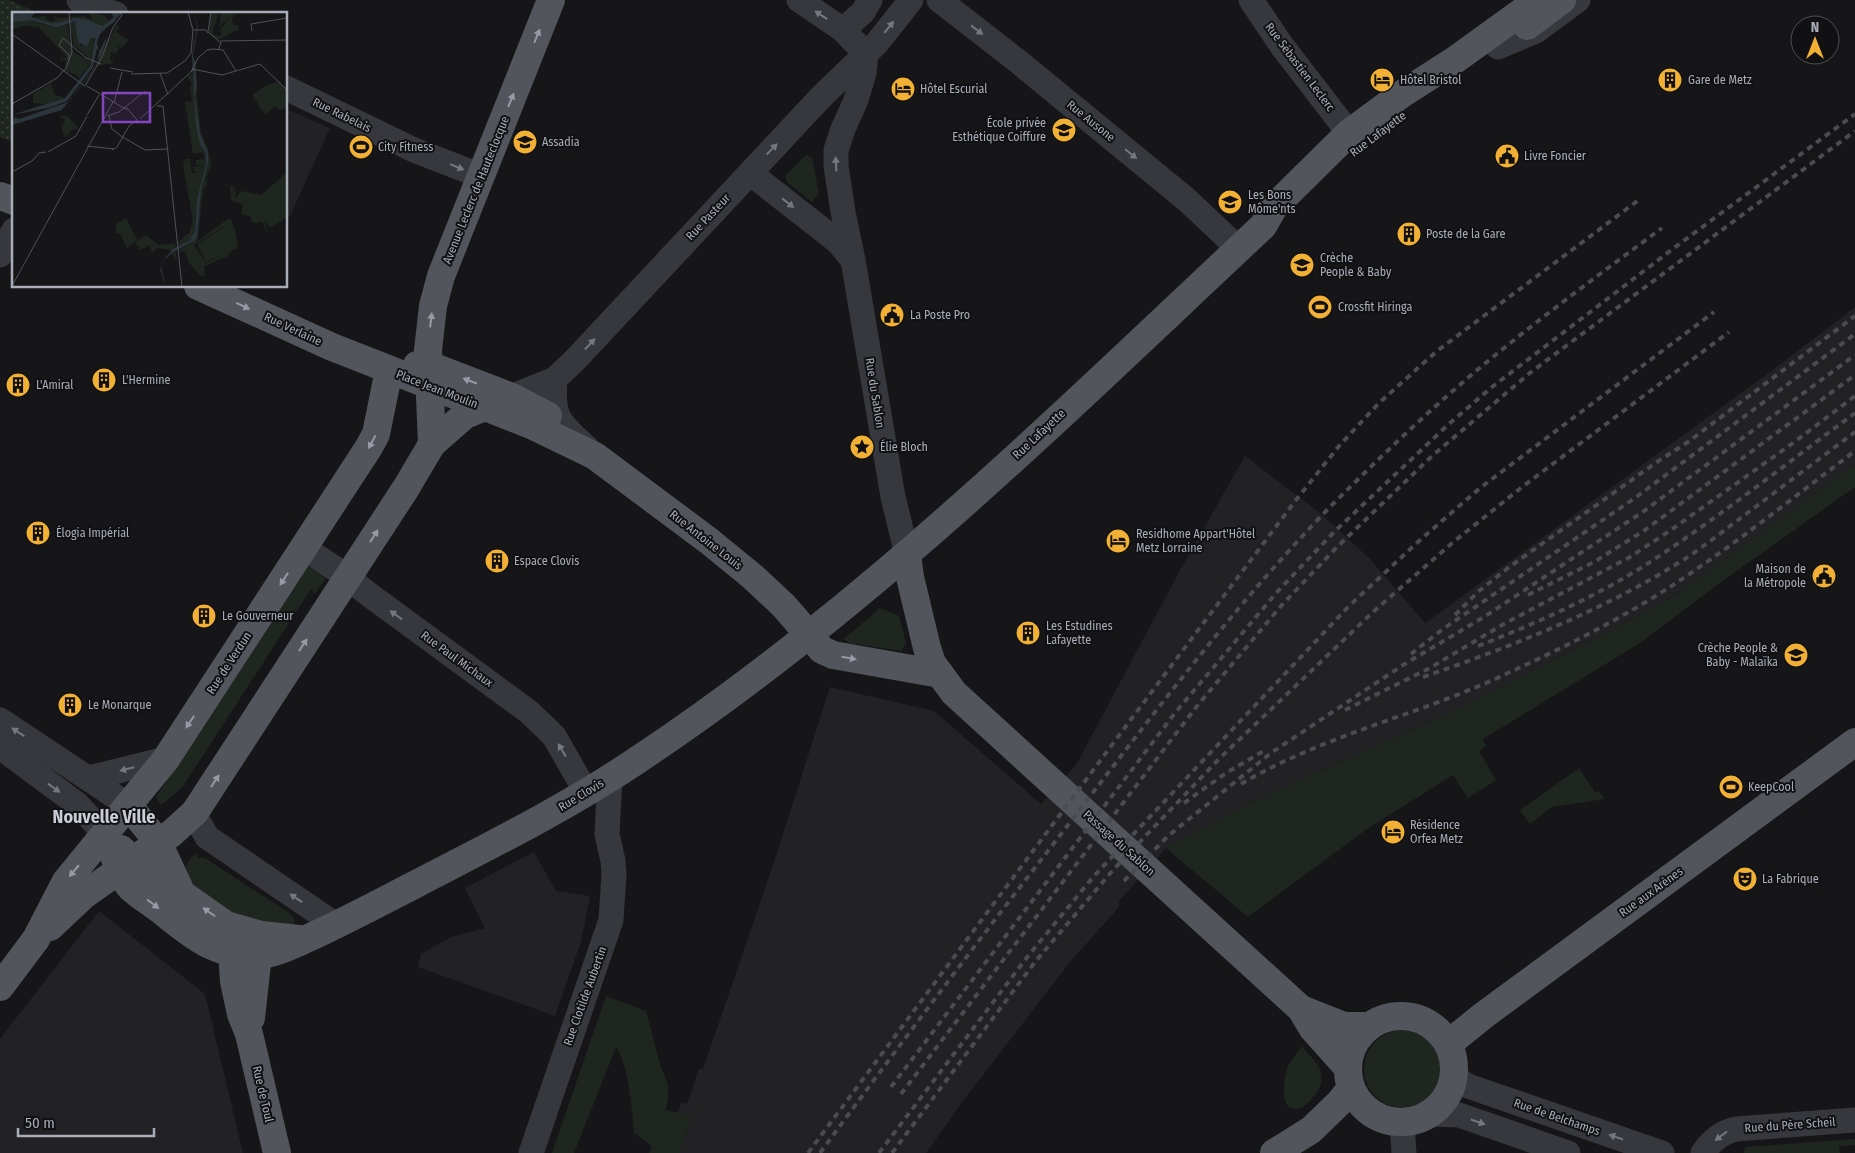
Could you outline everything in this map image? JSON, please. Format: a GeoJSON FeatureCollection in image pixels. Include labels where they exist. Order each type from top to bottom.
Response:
{"type":"FeatureCollection","features":[{"type":"Feature","properties":{"kind":"main road","name":"Avenue Leclerc de Hauteclocque"},"geometry":{"type":"LineString","coordinates":[[429,376],[428,350],[431,322],[441,276],[551,0]]}},
{"type":"Feature","properties":{"kind":"main road","name":"Rue Lafayette"},"geometry":{"type":"LineString","coordinates":[[808,635],[907,554],[1263,226],[1282,217],[1349,144],[1402,94],[1455,60],[1538,0]]}},
{"type":"Feature","properties":{"kind":"main road","name":"Rue Lafayette"},"geometry":{"type":"LineString","coordinates":[[1349,144],[1498,47],[1562,0]]}},
{"type":"Feature","properties":{"kind":"main road"},"geometry":{"type":"LineString","coordinates":[[0,196],[12,200]]}},
{"type":"Feature","properties":{"kind":"main road","name":"Rue Verlaine"},"geometry":{"type":"LineString","coordinates":[[202,288],[332,347],[389,370]]}},
{"type":"Feature","properties":{"kind":"main road"},"geometry":{"type":"LineString","coordinates":[[389,370],[409,364],[429,376],[512,397],[560,422]]}},
{"type":"Feature","properties":{"kind":"main road","name":"Rue de Verdun"},"geometry":{"type":"LineString","coordinates":[[0,987],[36,939],[66,881],[166,759],[376,434],[389,370]]}},
{"type":"Feature","properties":{"kind":"main road"},"geometry":{"type":"LineString","coordinates":[[429,376],[432,444]]}},
{"type":"Feature","properties":{"kind":"main road","name":"Place Jean Moulin"},"geometry":{"type":"LineString","coordinates":[[429,376],[485,407]]}},
{"type":"Feature","properties":{"kind":"main road","name":"Rue de Verdun"},"geometry":{"type":"LineString","coordinates":[[36,939],[84,895],[158,842],[195,812],[406,488],[432,444],[465,415],[485,407]]}},
{"type":"Feature","properties":{"kind":"main road","name":"Rue Antoine Louis"},"geometry":{"type":"LineString","coordinates":[[485,407],[531,425],[595,456],[753,576],[784,606],[808,635]]}},
{"type":"Feature","properties":{"kind":"main road","name":"Passage du Sablon"},"geometry":{"type":"LineString","coordinates":[[907,554],[910,578],[932,663],[965,704],[1301,1009],[1355,1088]]}},
{"type":"Feature","properties":{"kind":"main road"},"geometry":{"type":"LineString","coordinates":[[808,635],[822,650],[833,655],[940,674]]}},
{"type":"Feature","properties":{"kind":"main road","name":"Rue Clovis"},"geometry":{"type":"LineString","coordinates":[[247,943],[305,940],[480,851],[584,794],[718,704],[808,635]]}},
{"type":"Feature","properties":{"kind":"main road","name":"Rue aux Arènes"},"geometry":{"type":"LineString","coordinates":[[1448,1044],[1492,1009],[1855,742]]}},
{"type":"Feature","properties":{"kind":"main road"},"geometry":{"type":"LineString","coordinates":[[128,805],[158,842],[182,894]]}},
{"type":"Feature","properties":{"kind":"main road"},"geometry":{"type":"LineString","coordinates":[[105,834],[127,864],[162,886],[182,894],[226,925],[247,943]]}},
{"type":"Feature","properties":{"kind":"main road"},"geometry":{"type":"LineString","coordinates":[[127,864],[128,885],[205,944],[247,943]]}},
{"type":"Feature","properties":{"kind":"main road","name":"Rue de Toul"},"geometry":{"type":"LineString","coordinates":[[247,943],[234,981],[241,1014],[249,1034],[277,1153]]}},
{"type":"Feature","properties":{"kind":"main road","name":"Passage du Sablon"},"geometry":{"type":"LineString","coordinates":[[1301,1009],[1344,1026],[1369,1026]]}},
{"type":"Feature","properties":{"kind":"main road"},"geometry":{"type":"LineString","coordinates":[[1398,1016],[1413,1017],[1428,1022],[1440,1032],[1448,1044],[1454,1060],[1454,1077],[1450,1092],[1442,1104],[1430,1114],[1416,1121],[1402,1123],[1377,1117],[1355,1088],[1350,1052],[1358,1038],[1369,1026],[1382,1019],[1398,1016]]}},
{"type":"Feature","properties":{"kind":"main road"},"geometry":{"type":"LineString","coordinates":[[1277,1152],[1311,1130],[1355,1088]]}},
{"type":"Feature","properties":{"kind":"street"},"geometry":{"type":"LineString","coordinates":[[79,0],[109,12]]}},
{"type":"Feature","properties":{"kind":"street"},"geometry":{"type":"LineString","coordinates":[[799,0],[843,30],[866,54]]}},
{"type":"Feature","properties":{"kind":"street"},"geometry":{"type":"LineString","coordinates":[[843,30],[863,12],[870,0]]}},
{"type":"Feature","properties":{"kind":"street","name":"Rue Pasteur"},"geometry":{"type":"LineString","coordinates":[[485,407],[555,379],[582,353],[834,84],[877,43],[911,0]]}},
{"type":"Feature","properties":{"kind":"street","name":"Rue Ausone"},"geometry":{"type":"LineString","coordinates":[[938,0],[1020,63],[1187,200],[1239,248]]}},
{"type":"Feature","properties":{"kind":"street","name":"Rue Sébastien Leclerc"},"geometry":{"type":"LineString","coordinates":[[1252,0],[1349,144]]}},
{"type":"Feature","properties":{"kind":"street","name":"Rue Lafayette"},"geometry":{"type":"LineString","coordinates":[[1402,94],[1424,72],[1520,0]]}},
{"type":"Feature","properties":{"kind":"street","name":"Rue Lafayette"},"geometry":{"type":"LineString","coordinates":[[1498,47],[1536,31],[1578,0]]}},
{"type":"Feature","properties":{"kind":"street","name":"Rue du Sablon"},"geometry":{"type":"LineString","coordinates":[[866,54],[864,73],[856,100],[842,129],[836,150],[836,166],[893,497],[907,554]]}},
{"type":"Feature","properties":{"kind":"street","name":"Rue Rabelais"},"geometry":{"type":"LineString","coordinates":[[288,89],[414,150],[481,176]]}},
{"type":"Feature","properties":{"kind":"street"},"geometry":{"type":"LineString","coordinates":[[750,172],[838,242],[853,260]]}},
{"type":"Feature","properties":{"kind":"street"},"geometry":{"type":"LineString","coordinates":[[0,255],[12,234]]}},
{"type":"Feature","properties":{"kind":"street"},"geometry":{"type":"LineString","coordinates":[[555,379],[554,400],[560,422]]}},
{"type":"Feature","properties":{"kind":"street","name":"Rue Antoine Louis"},"geometry":{"type":"LineString","coordinates":[[560,422],[595,456]]}},
{"type":"Feature","properties":{"kind":"street","name":"Rue Paul Michaux"},"geometry":{"type":"LineString","coordinates":[[304,548],[348,577],[379,602],[529,712],[554,736],[584,794]]}},
{"type":"Feature","properties":{"kind":"street"},"geometry":{"type":"LineString","coordinates":[[0,720],[128,805]]}},
{"type":"Feature","properties":{"kind":"street"},"geometry":{"type":"LineString","coordinates":[[0,747],[77,804],[105,834]]}},
{"type":"Feature","properties":{"kind":"street"},"geometry":{"type":"LineString","coordinates":[[89,778],[166,759]]}},
{"type":"Feature","properties":{"kind":"street","name":"Rue Clotilde Aubertin"},"geometry":{"type":"LineString","coordinates":[[530,1153],[611,920],[614,874],[607,834],[610,778]]}},
{"type":"Feature","properties":{"kind":"street","name":"Rue Clotilde Aubertin"},"geometry":{"type":"LineString","coordinates":[[584,794],[590,812],[607,834]]}},
{"type":"Feature","properties":{"kind":"street"},"geometry":{"type":"LineString","coordinates":[[195,812],[207,837],[336,925]]}},
{"type":"Feature","properties":{"kind":"street","name":"Rue de Belchamps"},"geometry":{"type":"LineString","coordinates":[[1454,1077],[1468,1086],[1662,1153]]}},
{"type":"Feature","properties":{"kind":"street"},"geometry":{"type":"LineString","coordinates":[[1430,1114],[1459,1115],[1568,1153]]}},
{"type":"Feature","properties":{"kind":"street","name":"Rue du Père Scheil"},"geometry":{"type":"LineString","coordinates":[[1704,1153],[1719,1136],[1727,1131],[1736,1129],[1855,1120]]}},
{"type":"Feature","properties":{"kind":"street"},"geometry":{"type":"LineString","coordinates":[[1402,1123],[1404,1153]]}},
{"type":"Feature","properties":{"kind":"shaded area"},"geometry":{"type":"Polygon","coordinates":[[[0,0],[9,0],[36,12],[12,12],[12,142],[0,137],[0,0]]]}},
{"type":"Feature","properties":{"kind":"shaded area"},"geometry":{"type":"Polygon","coordinates":[[[288,110],[330,128],[288,218],[288,110]]]}},
{"type":"Feature","properties":{"kind":"shaded area"},"geometry":{"type":"Polygon","coordinates":[[[806,155],[812,158],[819,193],[812,202],[787,182],[785,176],[806,155]]]}},
{"type":"Feature","properties":{"kind":"shaded area"},"geometry":{"type":"Polygon","coordinates":[[[1855,307],[1855,464],[1674,596],[1613,630],[1460,708],[1252,802],[1166,848],[1119,901],[1119,907],[1070,962],[963,1101],[926,1153],[680,1153],[691,1116],[678,1113],[681,1103],[687,1104],[699,1069],[703,1069],[773,865],[830,687],[934,711],[1041,804],[1076,765],[1179,572],[1245,456],[1319,512],[1370,559],[1425,623],[1770,372],[1855,307]]]}},
{"type":"Feature","properties":{"kind":"shaded area"},"geometry":{"type":"Polygon","coordinates":[[[1855,464],[1855,487],[1713,588],[1640,643],[1483,739],[1486,746],[1479,751],[1496,780],[1468,798],[1453,775],[1367,829],[1248,917],[1166,848],[1252,802],[1460,708],[1613,630],[1674,596],[1855,464]]]}},
{"type":"Feature","properties":{"kind":"shaded area"},"geometry":{"type":"Polygon","coordinates":[[[307,565],[325,577],[325,579],[315,594],[311,589],[182,788],[161,805],[156,797],[307,565]]]}},
{"type":"Feature","properties":{"kind":"shaded area"},"geometry":{"type":"Polygon","coordinates":[[[880,608],[899,616],[906,643],[902,651],[849,643],[844,639],[880,608]]]}},
{"type":"Feature","properties":{"kind":"shaded area"},"geometry":{"type":"Polygon","coordinates":[[[1579,768],[1595,792],[1598,791],[1605,799],[1552,807],[1530,824],[1520,810],[1579,768]]]}},
{"type":"Feature","properties":{"kind":"shaded area"},"geometry":{"type":"Polygon","coordinates":[[[534,852],[556,891],[590,896],[581,942],[555,1016],[418,967],[421,954],[451,937],[485,928],[465,888],[534,852]]]}},
{"type":"Feature","properties":{"kind":"shaded area"},"geometry":{"type":"Polygon","coordinates":[[[196,854],[199,858],[205,858],[291,914],[294,919],[294,927],[244,921],[187,884],[178,866],[186,866],[191,857],[196,854]]]}},
{"type":"Feature","properties":{"kind":"shaded area"},"geometry":{"type":"Polygon","coordinates":[[[99,911],[205,994],[243,1153],[0,1153],[0,1039],[99,911]]]}},
{"type":"Feature","properties":{"kind":"shaded area"},"geometry":{"type":"Polygon","coordinates":[[[606,996],[646,1011],[660,1064],[668,1085],[666,1110],[691,1116],[680,1153],[649,1153],[652,1146],[634,1133],[627,1076],[616,1047],[574,1153],[552,1153],[606,996]]]}},
{"type":"Feature","properties":{"kind":"shaded area"},"geometry":{"type":"Polygon","coordinates":[[[1395,1030],[1411,1030],[1425,1036],[1436,1047],[1442,1061],[1442,1077],[1436,1091],[1425,1102],[1411,1108],[1395,1108],[1381,1102],[1370,1091],[1364,1077],[1364,1061],[1370,1047],[1381,1036],[1395,1030]]]}},
{"type":"Feature","properties":{"kind":"shaded area"},"geometry":{"type":"Polygon","coordinates":[[[1302,1046],[1319,1067],[1321,1081],[1318,1091],[1311,1099],[1303,1106],[1295,1109],[1290,1108],[1287,1104],[1284,1086],[1288,1066],[1302,1046]]]}},
{"type":"Feature","properties":{"kind":"shaded area"},"geometry":{"type":"Polygon","coordinates":[[[1855,1139],[1855,1145],[1839,1146],[1840,1153],[1744,1153],[1745,1147],[1855,1139]]]}},
{"type":"Feature","properties":{"kind":"railway"},"geometry":{"type":"LineString","coordinates":[[891,1087],[1175,713],[1277,592],[1334,532],[1450,423],[1492,387],[1674,248],[1855,114]]}},
{"type":"Feature","properties":{"kind":"railway"},"geometry":{"type":"LineString","coordinates":[[901,1094],[1197,706],[1281,606],[1337,547],[1432,456],[1531,372],[1855,131]]}},
{"type":"Feature","properties":{"kind":"railway"},"geometry":{"type":"LineString","coordinates":[[808,1153],[1132,718],[1296,500],[1339,446],[1379,403],[1437,351],[1640,199]]}},
{"type":"Feature","properties":{"kind":"railway"},"geometry":{"type":"LineString","coordinates":[[820,1153],[974,947],[1162,703],[1226,623],[1294,546],[1366,471],[1462,383],[1548,313],[1662,228]]}},
{"type":"Feature","properties":{"kind":"railway"},"geometry":{"type":"LineString","coordinates":[[879,1153],[1028,956],[1094,876],[1348,607],[1420,540],[1480,488],[1714,312]]}},
{"type":"Feature","properties":{"kind":"railway"},"geometry":{"type":"LineString","coordinates":[[1455,615],[1479,591],[1508,568],[1688,442],[1855,316]]}},
{"type":"Feature","properties":{"kind":"railway"},"geometry":{"type":"LineString","coordinates":[[892,1153],[1035,962],[1113,870],[1219,759],[1373,612],[1451,544],[1522,487],[1729,332]]}},
{"type":"Feature","properties":{"kind":"railway"},"geometry":{"type":"LineString","coordinates":[[1411,654],[1443,629],[1635,498],[1855,334]]}},
{"type":"Feature","properties":{"kind":"railway"},"geometry":{"type":"LineString","coordinates":[[1124,881],[1168,836],[1271,753],[1403,665],[1484,617],[1644,511],[1855,355]]}},
{"type":"Feature","properties":{"kind":"railway"},"geometry":{"type":"LineString","coordinates":[[1528,595],[1594,562],[1645,530],[1855,375]]}},
{"type":"Feature","properties":{"kind":"railway"},"geometry":{"type":"LineString","coordinates":[[1345,710],[1428,669],[1502,625],[1630,557],[1793,443],[1855,396]]}},
{"type":"Feature","properties":{"kind":"railway"},"geometry":{"type":"LineString","coordinates":[[1478,646],[1558,612],[1636,571],[1720,514],[1855,413]]}},
{"type":"Feature","properties":{"kind":"railway"},"geometry":{"type":"LineString","coordinates":[[1423,677],[1488,654],[1584,614],[1675,565],[1702,547],[1855,432]]}},
{"type":"Feature","properties":{"kind":"railway"},"geometry":{"type":"LineString","coordinates":[[1241,784],[1305,752],[1338,738],[1440,702],[1575,641],[1664,591],[1707,562],[1855,451]]}},
{"type":"Feature","properties":{"kind":"railway"},"geometry":{"type":"LineString","coordinates":[[1184,803],[1226,773],[1267,749]]}},
{"type":"Feature","properties":{"kind":"place","name":"Hôtel Bristol"},"geometry":{"type":"Point","coordinates":[1382,80]}},
{"type":"Feature","properties":{"kind":"place","name":"Gare de Metz"},"geometry":{"type":"Point","coordinates":[1670,80]}},
{"type":"Feature","properties":{"kind":"place","name":"Hôtel Escurial"},"geometry":{"type":"Point","coordinates":[903,89]}},
{"type":"Feature","properties":{"kind":"place","name":"École privée Esthétique Coiffure"},"geometry":{"type":"Point","coordinates":[1064,130]}},
{"type":"Feature","properties":{"kind":"place","name":"Assadia"},"geometry":{"type":"Point","coordinates":[525,142]}},
{"type":"Feature","properties":{"kind":"place","name":"City Fitness"},"geometry":{"type":"Point","coordinates":[361,147]}},
{"type":"Feature","properties":{"kind":"place","name":"Livre Foncier"},"geometry":{"type":"Point","coordinates":[1507,156]}},
{"type":"Feature","properties":{"kind":"place","name":"Les Bons Môme'nts"},"geometry":{"type":"Point","coordinates":[1230,202]}},
{"type":"Feature","properties":{"kind":"place","name":"Poste de la Gare"},"geometry":{"type":"Point","coordinates":[1409,234]}},
{"type":"Feature","properties":{"kind":"place","name":"Crèche People & Baby"},"geometry":{"type":"Point","coordinates":[1302,265]}},
{"type":"Feature","properties":{"kind":"place","name":"Crossfit Hiringa"},"geometry":{"type":"Point","coordinates":[1320,307]}},
{"type":"Feature","properties":{"kind":"place","name":"La Poste Pro"},"geometry":{"type":"Point","coordinates":[892,315]}},
{"type":"Feature","properties":{"kind":"place","name":"L'Hermine"},"geometry":{"type":"Point","coordinates":[104,380]}},
{"type":"Feature","properties":{"kind":"place","name":"L'Amiral"},"geometry":{"type":"Point","coordinates":[18,385]}},
{"type":"Feature","properties":{"kind":"place","name":"Élie Bloch"},"geometry":{"type":"Point","coordinates":[862,447]}},
{"type":"Feature","properties":{"kind":"place","name":"Élogia Impérial"},"geometry":{"type":"Point","coordinates":[38,533]}},
{"type":"Feature","properties":{"kind":"place","name":"Residhome Appart'Hôtel Metz Lorraine"},"geometry":{"type":"Point","coordinates":[1118,541]}},
{"type":"Feature","properties":{"kind":"place","name":"Espace Clovis"},"geometry":{"type":"Point","coordinates":[497,561]}},
{"type":"Feature","properties":{"kind":"place","name":"Maison de la Métropole"},"geometry":{"type":"Point","coordinates":[1824,576]}},
{"type":"Feature","properties":{"kind":"place","name":"Le Gouverneur"},"geometry":{"type":"Point","coordinates":[204,616]}},
{"type":"Feature","properties":{"kind":"place","name":"Les Estudines Lafayette"},"geometry":{"type":"Point","coordinates":[1028,633]}},
{"type":"Feature","properties":{"kind":"place","name":"Crèche People & Baby - Malaïka"},"geometry":{"type":"Point","coordinates":[1796,655]}},
{"type":"Feature","properties":{"kind":"place","name":"Le Monarque"},"geometry":{"type":"Point","coordinates":[70,705]}},
{"type":"Feature","properties":{"kind":"place","name":"KeepCool"},"geometry":{"type":"Point","coordinates":[1731,787]}},
{"type":"Feature","properties":{"kind":"place","name":"Résidence Orfea Metz"},"geometry":{"type":"Point","coordinates":[1393,832]}},
{"type":"Feature","properties":{"kind":"place","name":"La Fabrique"},"geometry":{"type":"Point","coordinates":[1745,879]}},
{"type":"Feature","properties":{"kind":"district","name":"Nouvelle Ville"},"geometry":{"type":"Point","coordinates":[104,817]}}]}
